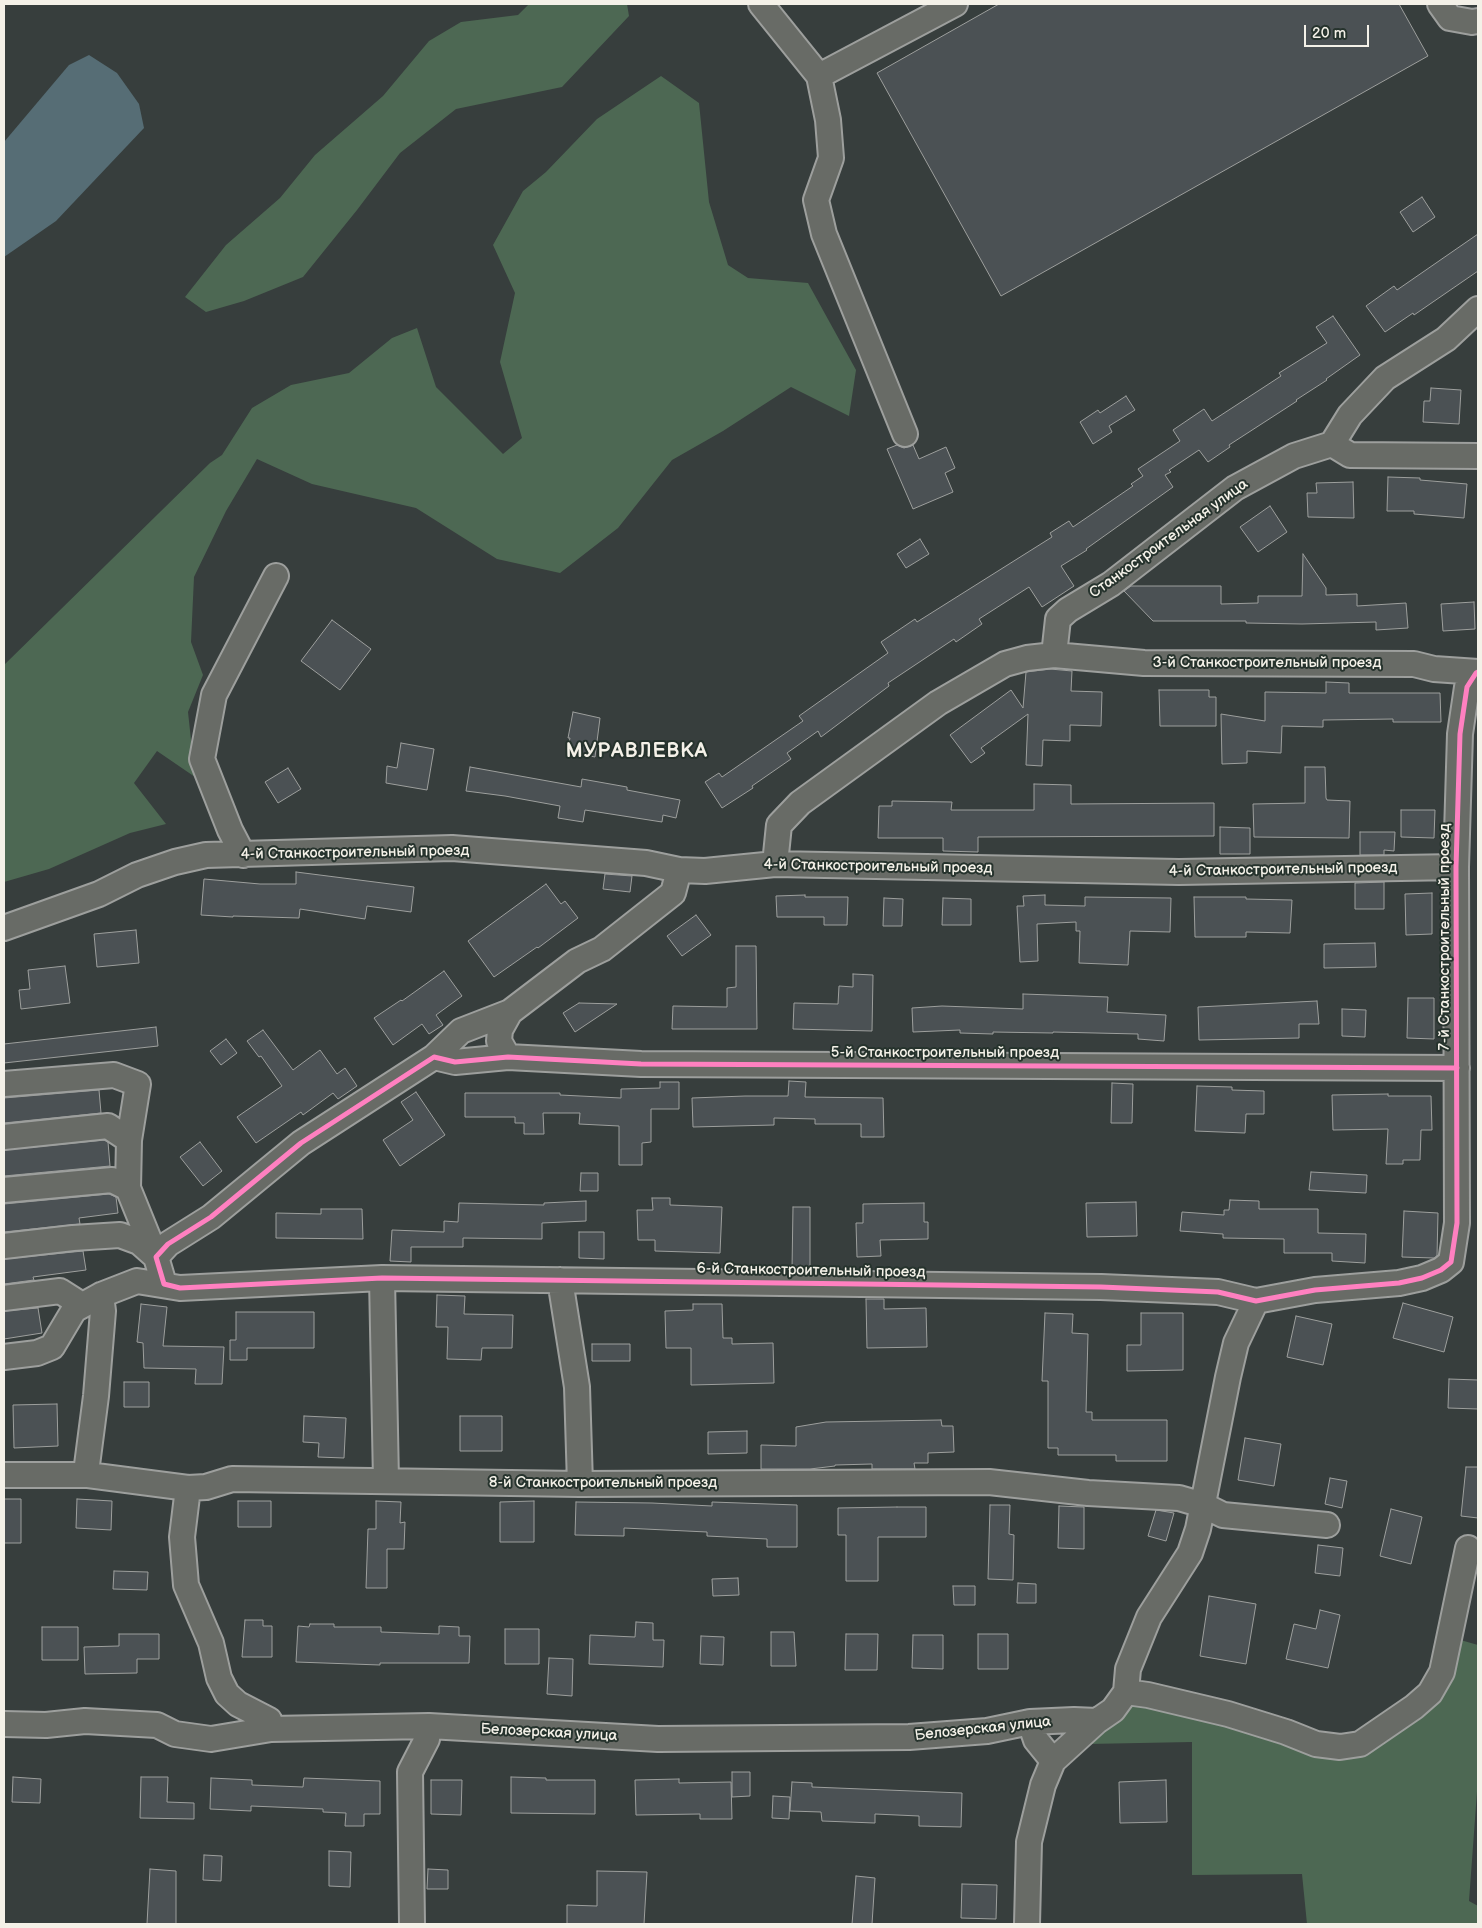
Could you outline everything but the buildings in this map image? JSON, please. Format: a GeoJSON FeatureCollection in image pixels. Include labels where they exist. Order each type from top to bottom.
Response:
{"type":"FeatureCollection","features":[{"type":"Feature","properties":{"kind":"street"},"geometry":{"type":"LineString","coordinates":[[761,4],[819,76],[828,120],[831,158],[816,200],[824,234],[905,434]]}},
{"type":"Feature","properties":{"kind":"street"},"geometry":{"type":"LineString","coordinates":[[819,76],[955,4]]}},
{"type":"Feature","properties":{"kind":"street"},"geometry":{"type":"LineString","coordinates":[[1440,4],[1450,18],[1472,22],[1478,21]]}},
{"type":"Feature","properties":{"kind":"street"},"geometry":{"type":"LineString","coordinates":[[1478,309],[1446,339],[1385,378],[1350,415],[1332,444],[1350,455],[1478,456]]}},
{"type":"Feature","properties":{"kind":"street","name":"Станкостроительная улица"},"geometry":{"type":"LineString","coordinates":[[1054,655],[1058,619],[1068,610],[1111,584],[1235,488],[1294,456],[1332,444]]}},
{"type":"Feature","properties":{"kind":"street"},"geometry":{"type":"LineString","coordinates":[[243,855],[230,830],[202,759],[214,695],[276,576]]}},
{"type":"Feature","properties":{"kind":"street"},"geometry":{"type":"LineString","coordinates":[[775,864],[779,825],[800,802],[938,703],[1005,664],[1027,658],[1054,655]]}},
{"type":"Feature","properties":{"kind":"street","name":"3-й Станкостроительный проезд"},"geometry":{"type":"LineString","coordinates":[[1054,655],[1144,663],[1414,664],[1434,669],[1477,673]]}},
{"type":"Feature","properties":{"kind":"street","name":"7-й Станкостроительный проезд"},"geometry":{"type":"LineString","coordinates":[[1451,1262],[1458,1223],[1456,867],[1460,734],[1467,687],[1477,673]]}},
{"type":"Feature","properties":{"kind":"street","name":"4-й Станкостроительный проезд"},"geometry":{"type":"LineString","coordinates":[[4,928],[98,894],[137,874],[206,855],[452,848],[646,863],[679,870],[704,871],[775,864],[1179,872],[1456,867]]}},
{"type":"Feature","properties":{"kind":"street"},"geometry":{"type":"LineString","coordinates":[[156,1257],[168,1244],[211,1217],[301,1143],[434,1057],[461,1030],[510,1012],[577,961],[602,950],[673,893],[679,870]]}},
{"type":"Feature","properties":{"kind":"street"},"geometry":{"type":"LineString","coordinates":[[508,1057],[499,1041],[500,1030],[510,1012]]}},
{"type":"Feature","properties":{"kind":"street","name":"5-й Станкостроительный проезд"},"geometry":{"type":"LineString","coordinates":[[434,1057],[454,1062],[508,1057],[651,1064],[1457,1068]]}},
{"type":"Feature","properties":{"kind":"street"},"geometry":{"type":"LineString","coordinates":[[4,1084],[114,1075],[138,1084],[129,1140],[128,1188],[156,1257],[164,1284]]}},
{"type":"Feature","properties":{"kind":"street"},"geometry":{"type":"LineString","coordinates":[[4,1137],[108,1126],[129,1140]]}},
{"type":"Feature","properties":{"kind":"street"},"geometry":{"type":"LineString","coordinates":[[4,1190],[112,1180],[128,1188]]}},
{"type":"Feature","properties":{"kind":"street"},"geometry":{"type":"LineString","coordinates":[[4,1246],[120,1235],[139,1242],[156,1257]]}},
{"type":"Feature","properties":{"kind":"street","name":"6-й Станкостроительный проезд"},"geometry":{"type":"LineString","coordinates":[[91,1300],[137,1281],[180,1288],[382,1278],[1101,1287],[1218,1292],[1256,1301],[1315,1290],[1399,1283],[1422,1278],[1441,1270],[1451,1262]]}},
{"type":"Feature","properties":{"kind":"street"},"geometry":{"type":"LineString","coordinates":[[382,1278],[386,1481]]}},
{"type":"Feature","properties":{"kind":"street"},"geometry":{"type":"LineString","coordinates":[[560,1280],[577,1386],[580,1484]]}},
{"type":"Feature","properties":{"kind":"street"},"geometry":{"type":"LineString","coordinates":[[4,1298],[60,1291],[91,1300],[103,1311],[96,1396],[87,1465],[88,1475]]}},
{"type":"Feature","properties":{"kind":"street"},"geometry":{"type":"LineString","coordinates":[[4,1357],[37,1353],[52,1346],[74,1310],[91,1300]]}},
{"type":"Feature","properties":{"kind":"street"},"geometry":{"type":"LineString","coordinates":[[1027,1924],[1029,1842],[1043,1785],[1053,1761],[1113,1710],[1126,1692],[1128,1669],[1149,1617],[1190,1553],[1204,1505],[1236,1343],[1256,1301]]}},
{"type":"Feature","properties":{"kind":"street","name":"8-й Станкостроительный проезд"},"geometry":{"type":"LineString","coordinates":[[4,1475],[88,1475],[188,1488],[206,1487],[232,1479],[580,1484],[989,1482],[1088,1493],[1179,1498],[1204,1505],[1223,1515],[1327,1525]]}},
{"type":"Feature","properties":{"kind":"street"},"geometry":{"type":"LineString","coordinates":[[188,1488],[182,1537],[186,1585],[211,1642],[219,1678],[227,1694],[238,1704],[269,1720],[271,1730]]}},
{"type":"Feature","properties":{"kind":"street"},"geometry":{"type":"LineString","coordinates":[[1126,1692],[1228,1714],[1286,1732],[1316,1744],[1340,1747],[1360,1744],[1414,1708],[1430,1693],[1442,1672],[1468,1548]]}},
{"type":"Feature","properties":{"kind":"street","name":"Белозерская улица"},"geometry":{"type":"LineString","coordinates":[[4,1724],[46,1725],[86,1721],[157,1725],[175,1734],[210,1739],[271,1730],[429,1726],[658,1739],[909,1738],[987,1731],[1030,1722],[1074,1720],[1097,1722]]}},
{"type":"Feature","properties":{"kind":"street"},"geometry":{"type":"LineString","coordinates":[[1030,1722],[1036,1740],[1053,1761]]}},
{"type":"Feature","properties":{"kind":"street"},"geometry":{"type":"LineString","coordinates":[[412,1924],[410,1772],[427,1739],[429,1726]]}},
{"type":"Feature","properties":{"kind":"green space"},"geometry":{"type":"Polygon","coordinates":[[[529,4],[627,4],[629,16],[562,87],[456,109],[400,153],[303,277],[244,301],[206,312],[185,297],[226,245],[280,198],[315,155],[383,96],[429,41],[461,22],[518,15],[529,4]]]}},
{"type":"Feature","properties":{"kind":"green space"},"geometry":{"type":"Polygon","coordinates":[[[661,76],[699,103],[709,202],[728,265],[748,278],[808,283],[856,370],[849,416],[791,387],[723,431],[672,460],[618,528],[560,573],[497,559],[416,508],[312,484],[257,459],[226,511],[194,577],[191,642],[203,675],[188,712],[195,777],[157,751],[134,783],[166,824],[130,833],[49,869],[4,882],[4,665],[210,463],[222,455],[252,408],[291,385],[349,373],[392,338],[417,328],[436,387],[503,454],[522,438],[500,362],[515,293],[493,245],[523,191],[546,172],[597,119],[661,76]]]}},
{"type":"Feature","properties":{"kind":"green space"},"geometry":{"type":"Polygon","coordinates":[[[1443,1635],[1478,1645],[1478,1778],[1469,1901],[1478,1906],[1478,1924],[1307,1924],[1302,1874],[1192,1875],[1192,1742],[1087,1744],[1123,1716],[1137,1702],[1341,1741],[1355,1737],[1421,1694],[1443,1635]]]}},
{"type":"Feature","properties":{"kind":"water"},"geometry":{"type":"Polygon","coordinates":[[[89,55],[117,73],[139,104],[144,128],[56,221],[4,257],[4,142],[69,65],[89,55]]]}},
{"type":"Feature","properties":{"kind":"cycle path"},"geometry":{"type":"LineString","coordinates":[[1457,1068],[641,1064],[508,1057],[455,1062],[434,1057],[301,1143],[211,1217],[168,1244],[156,1257],[164,1284],[180,1288],[382,1278],[1101,1287],[1218,1292],[1256,1301],[1315,1290],[1399,1283],[1422,1278],[1441,1270],[1451,1262],[1457,1223],[1456,867],[1460,734],[1467,687],[1478,672]]}},
{"type":"Feature","properties":{"kind":"district","name":"МУРАВЛЕВКА"},"geometry":{"type":"Point","coordinates":[637,752]}}]}
